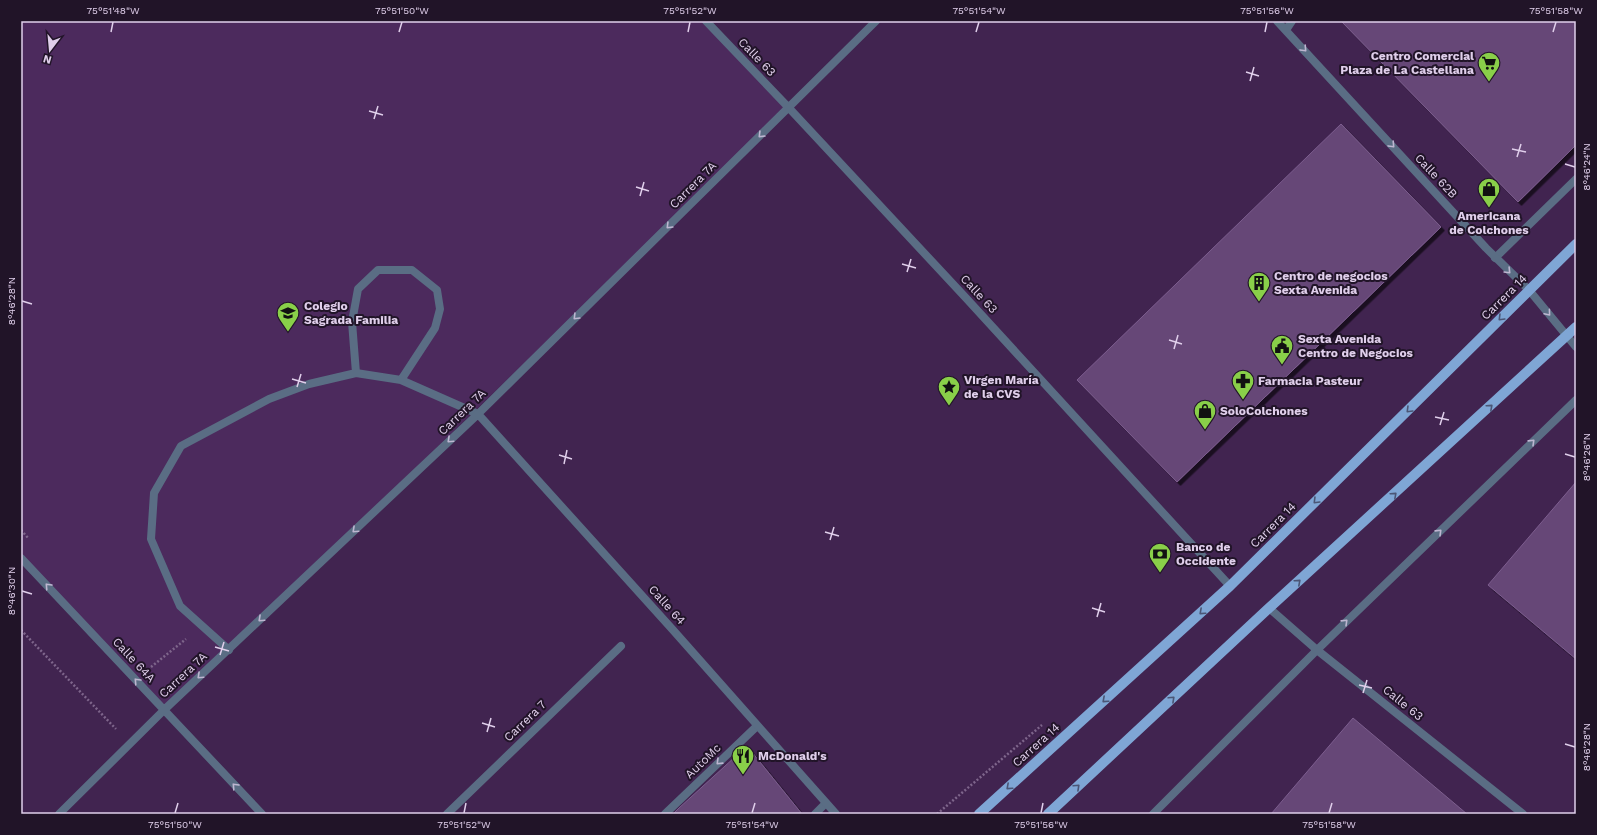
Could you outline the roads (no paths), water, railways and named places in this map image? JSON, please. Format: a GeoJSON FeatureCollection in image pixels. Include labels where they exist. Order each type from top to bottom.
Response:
{"type":"FeatureCollection","features":[{"type":"Feature","properties":{"kind":"main road","name":"Carrera 14"},"geometry":{"type":"LineString","coordinates":[[979,814],[1230,586],[1576,244]]}},
{"type":"Feature","properties":{"kind":"main road"},"geometry":{"type":"LineString","coordinates":[[1048,814],[1269,608],[1576,327]]}},
{"type":"Feature","properties":{"kind":"street","name":"Calle 63"},"geometry":{"type":"LineString","coordinates":[[706,21],[789,108],[1085,427],[1230,586]]}},
{"type":"Feature","properties":{"kind":"street","name":"Carrera 7A"},"geometry":{"type":"LineString","coordinates":[[59,814],[164,710],[478,414],[876,21]]}},
{"type":"Feature","properties":{"kind":"street","name":"Calle 62B"},"geometry":{"type":"LineString","coordinates":[[1277,21],[1495,258],[1529,290],[1576,347]]}},
{"type":"Feature","properties":{"kind":"street"},"geometry":{"type":"LineString","coordinates":[[1286,30],[1292,21]]}},
{"type":"Feature","properties":{"kind":"street"},"geometry":{"type":"LineString","coordinates":[[1495,258],[1576,179]]}},
{"type":"Feature","properties":{"kind":"street"},"geometry":{"type":"LineString","coordinates":[[356,373],[352,322],[358,289],[378,270],[412,270],[437,290],[440,309],[435,328],[401,380]]}},
{"type":"Feature","properties":{"kind":"street"},"geometry":{"type":"LineString","coordinates":[[229,650],[180,606],[151,538],[154,493],[181,446],[269,399],[309,384],[356,373],[401,380],[478,414]]}},
{"type":"Feature","properties":{"kind":"street"},"geometry":{"type":"LineString","coordinates":[[1153,814],[1317,650],[1576,400]]}},
{"type":"Feature","properties":{"kind":"street","name":"Calle 64"},"geometry":{"type":"LineString","coordinates":[[478,414],[673,630],[836,814]]}},
{"type":"Feature","properties":{"kind":"street","name":"Calle 64A"},"geometry":{"type":"LineString","coordinates":[[21,558],[262,814]]}},
{"type":"Feature","properties":{"kind":"street","name":"Calle 63"},"geometry":{"type":"LineString","coordinates":[[1269,608],[1317,650],[1523,814]]}},
{"type":"Feature","properties":{"kind":"street","name":"Carrera 7"},"geometry":{"type":"LineString","coordinates":[[447,814],[621,646]]}},
{"type":"Feature","properties":{"kind":"street","name":"AutoMc"},"geometry":{"type":"LineString","coordinates":[[664,814],[757,726]]}},
{"type":"Feature","properties":{"kind":"street"},"geometry":{"type":"LineString","coordinates":[[815,814],[826,803]]}},
{"type":"Feature","properties":{"kind":"place","name":"Centro Comercial Plaza de La Castellana"},"geometry":{"type":"Point","coordinates":[1489,82]}},
{"type":"Feature","properties":{"kind":"place","name":"Americana de Colchones"},"geometry":{"type":"Point","coordinates":[1489,208]}},
{"type":"Feature","properties":{"kind":"place","name":"Centro de negocios Sexta Avenida"},"geometry":{"type":"Point","coordinates":[1259,302]}},
{"type":"Feature","properties":{"kind":"place","name":"Colegio Sagrada Familia"},"geometry":{"type":"Point","coordinates":[288,332]}},
{"type":"Feature","properties":{"kind":"place","name":"Sexta Avenida Centro de Negocios"},"geometry":{"type":"Point","coordinates":[1282,366]}},
{"type":"Feature","properties":{"kind":"place","name":"Farmacia Pasteur"},"geometry":{"type":"Point","coordinates":[1243,400]}},
{"type":"Feature","properties":{"kind":"place","name":"Virgen María de la CVS"},"geometry":{"type":"Point","coordinates":[949,406]}},
{"type":"Feature","properties":{"kind":"place","name":"SoloColchones"},"geometry":{"type":"Point","coordinates":[1205,430]}},
{"type":"Feature","properties":{"kind":"place","name":"Banco de Occidente"},"geometry":{"type":"Point","coordinates":[1160,574]}},
{"type":"Feature","properties":{"kind":"place","name":"McDonald's"},"geometry":{"type":"Point","coordinates":[743,776]}}]}
